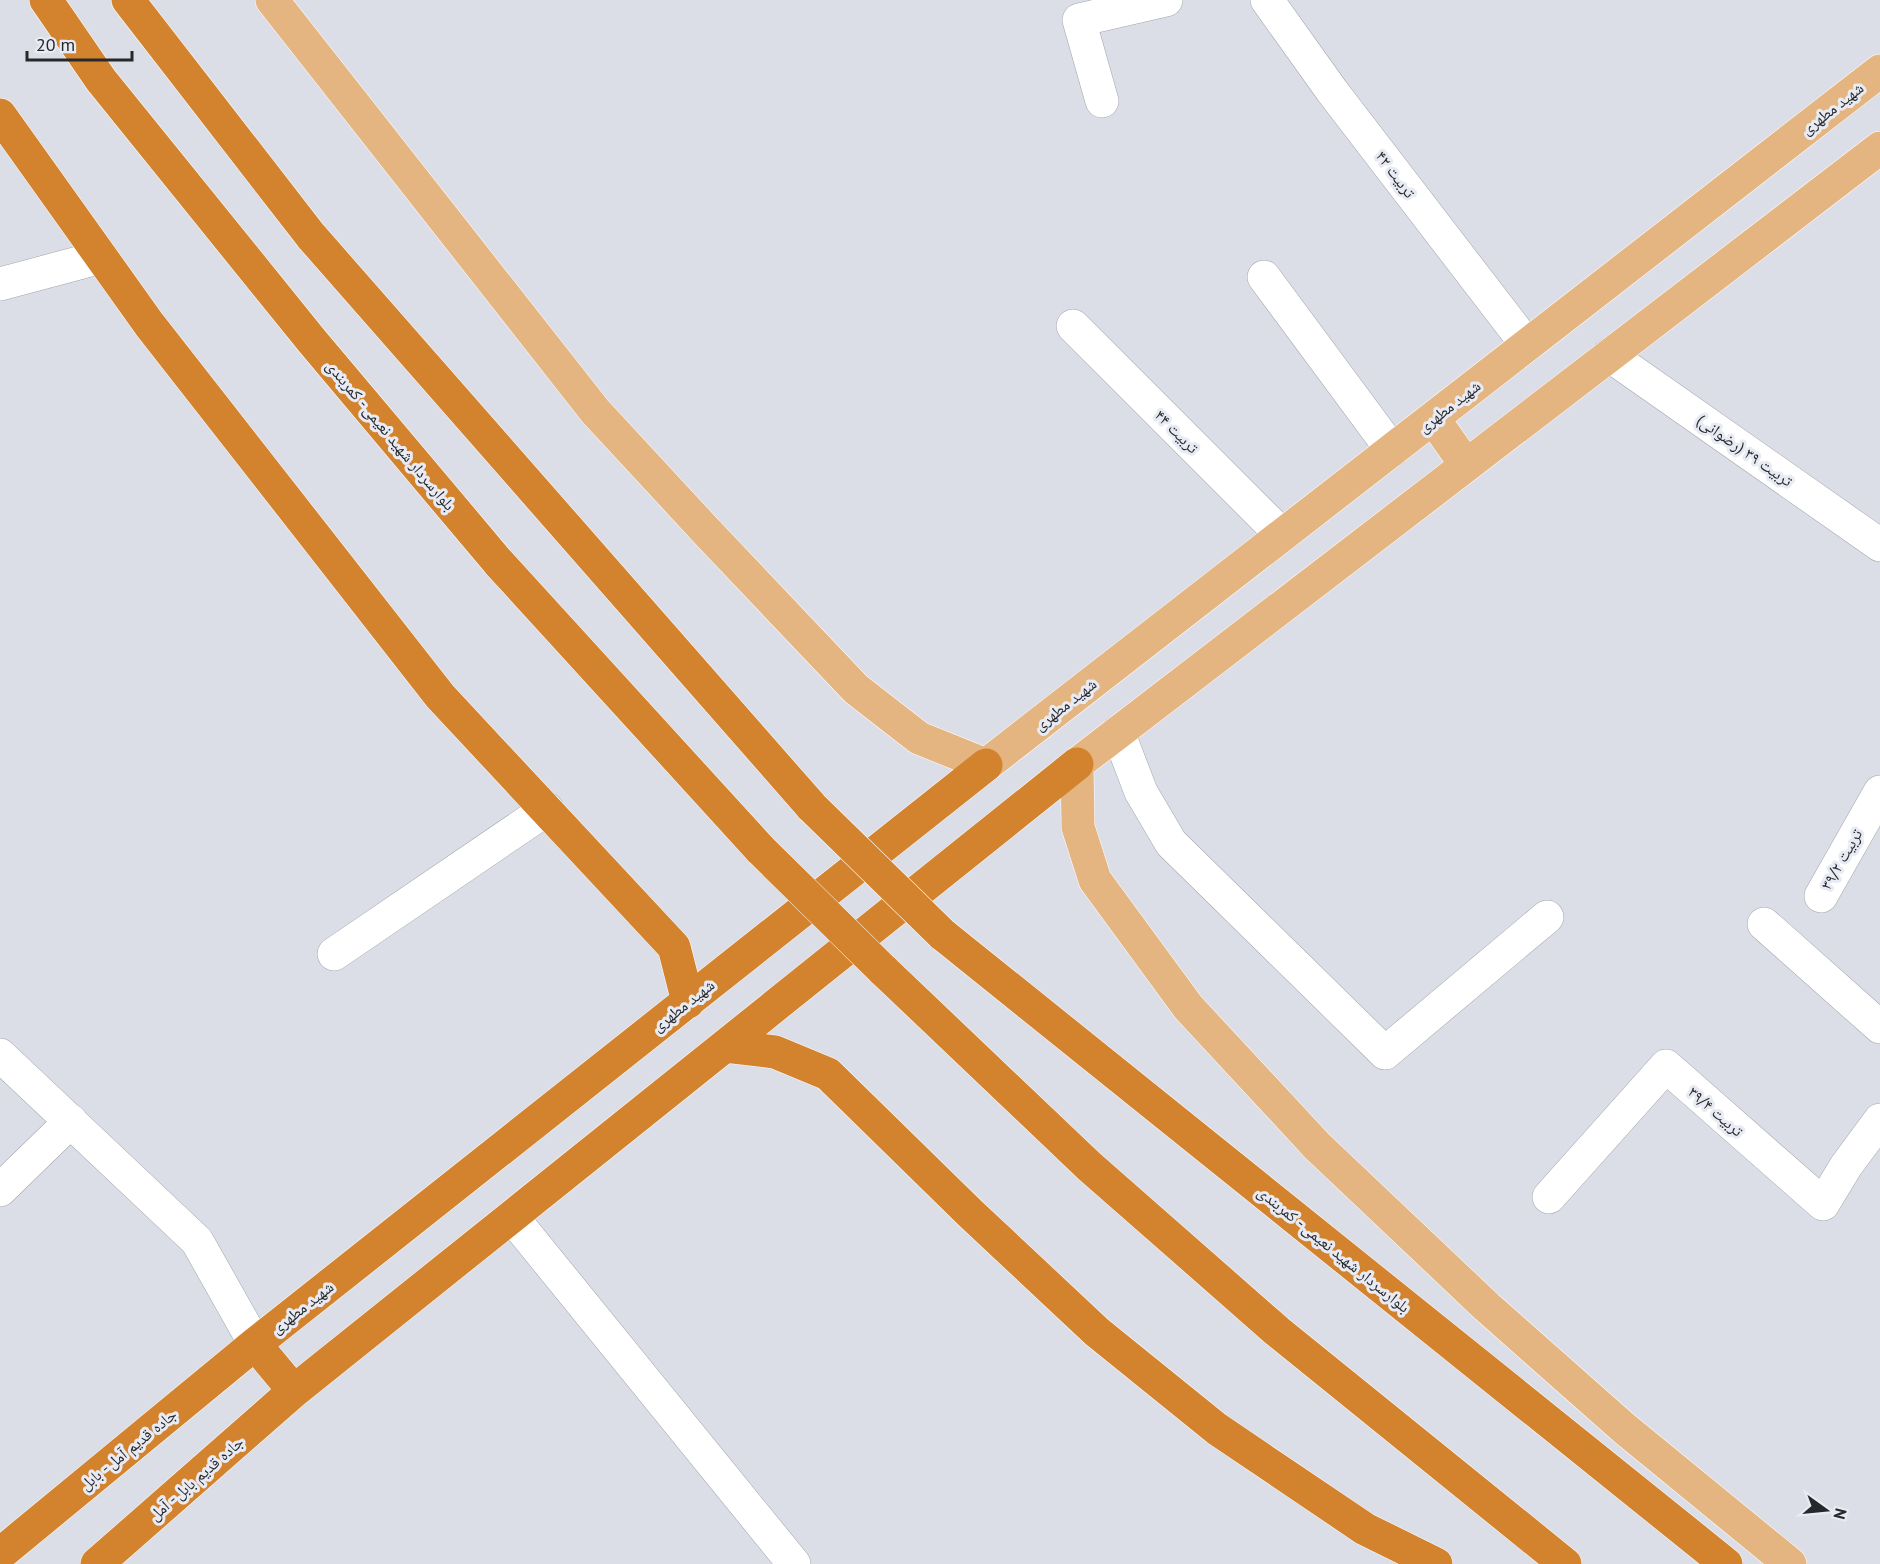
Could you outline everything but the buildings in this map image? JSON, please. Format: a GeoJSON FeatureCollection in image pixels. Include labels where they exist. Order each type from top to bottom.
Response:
{"type":"FeatureCollection","features":[{"type":"Feature","properties":{"kind":"highway","name":"بلوارسردار شهید نعیمی - کمربندی"},"geometry":{"type":"LineString","coordinates":[[46,0],[109,89],[312,341],[490,554],[761,850],[1089,1166],[1250,1307],[1565,1564]]}},
{"type":"Feature","properties":{"kind":"highway","name":"بلوارسردار شهید نعیمی - کمربندی"},"geometry":{"type":"LineString","coordinates":[[128,0],[311,236],[812,807],[942,934],[1726,1564]]}},
{"type":"Feature","properties":{"kind":"highway"},"geometry":{"type":"LineString","coordinates":[[0,115],[149,324],[440,696],[674,947],[688,1002]]}},
{"type":"Feature","properties":{"kind":"highway"},"geometry":{"type":"LineString","coordinates":[[255,1344],[294,1391],[1077,764]]}},
{"type":"Feature","properties":{"kind":"highway","name":"شهید مطهری"},"geometry":{"type":"LineString","coordinates":[[255,1344],[986,765]]}},
{"type":"Feature","properties":{"kind":"highway"},"geometry":{"type":"LineString","coordinates":[[725,1046],[775,1052],[828,1074],[970,1213],[1097,1332],[1217,1429],[1365,1529],[1436,1564]]}},
{"type":"Feature","properties":{"kind":"highway","name":"جاده قدیم آمل - بابل"},"geometry":{"type":"LineString","coordinates":[[0,1554],[255,1344]]}},
{"type":"Feature","properties":{"kind":"highway","name":"جاده قدیم بابل - آمل"},"geometry":{"type":"LineString","coordinates":[[98,1564],[294,1391]]}},
{"type":"Feature","properties":{"kind":"main road"},"geometry":{"type":"LineString","coordinates":[[272,0],[595,411],[699,523],[856,689],[919,738],[986,765]]}},
{"type":"Feature","properties":{"kind":"main road","name":"شهید مطهری"},"geometry":{"type":"LineString","coordinates":[[986,765],[1880,71]]}},
{"type":"Feature","properties":{"kind":"main road"},"geometry":{"type":"LineString","coordinates":[[1790,1564],[1625,1429],[1487,1307],[1317,1146],[1188,1007],[1095,880],[1078,827],[1077,764],[1880,148]]}},
{"type":"Feature","properties":{"kind":"main road"},"geometry":{"type":"LineString","coordinates":[[1433,418],[1466,465]]}},
{"type":"Feature","properties":{"kind":"street"},"geometry":{"type":"LineString","coordinates":[[1102,100],[1079,20],[1166,0]]}},
{"type":"Feature","properties":{"kind":"street","name":"تربیت ۴۲"},"geometry":{"type":"LineString","coordinates":[[1268,0],[1332,91],[1527,345]]}},
{"type":"Feature","properties":{"kind":"street"},"geometry":{"type":"LineString","coordinates":[[0,284],[101,257]]}},
{"type":"Feature","properties":{"kind":"street"},"geometry":{"type":"LineString","coordinates":[[1264,278],[1392,450]]}},
{"type":"Feature","properties":{"kind":"street","name":"تربیت ۴۴"},"geometry":{"type":"LineString","coordinates":[[1073,326],[1282,535]]}},
{"type":"Feature","properties":{"kind":"street","name":"تربیت ۳۹ (رضوانی)"},"geometry":{"type":"LineString","coordinates":[[1609,355],[1880,545]]}},
{"type":"Feature","properties":{"kind":"street"},"geometry":{"type":"LineString","coordinates":[[1118,732],[1141,792],[1171,843],[1385,1053],[1547,917]]}},
{"type":"Feature","properties":{"kind":"street","name":"تربيت ۳۹/۲"},"geometry":{"type":"LineString","coordinates":[[1821,896],[1880,792]]}},
{"type":"Feature","properties":{"kind":"street"},"geometry":{"type":"LineString","coordinates":[[334,954],[547,809]]}},
{"type":"Feature","properties":{"kind":"street"},"geometry":{"type":"LineString","coordinates":[[1764,924],[1880,1028]]}},
{"type":"Feature","properties":{"kind":"street"},"geometry":{"type":"LineString","coordinates":[[0,1054],[196,1241],[255,1344]]}},
{"type":"Feature","properties":{"kind":"street","name":"تربيت ۳۹/۴"},"geometry":{"type":"LineString","coordinates":[[1549,1197],[1666,1066],[1823,1204],[1880,1120]]}},
{"type":"Feature","properties":{"kind":"street"},"geometry":{"type":"LineString","coordinates":[[0,1190],[71,1121]]}},
{"type":"Feature","properties":{"kind":"street"},"geometry":{"type":"LineString","coordinates":[[512,1217],[794,1564]]}}]}
